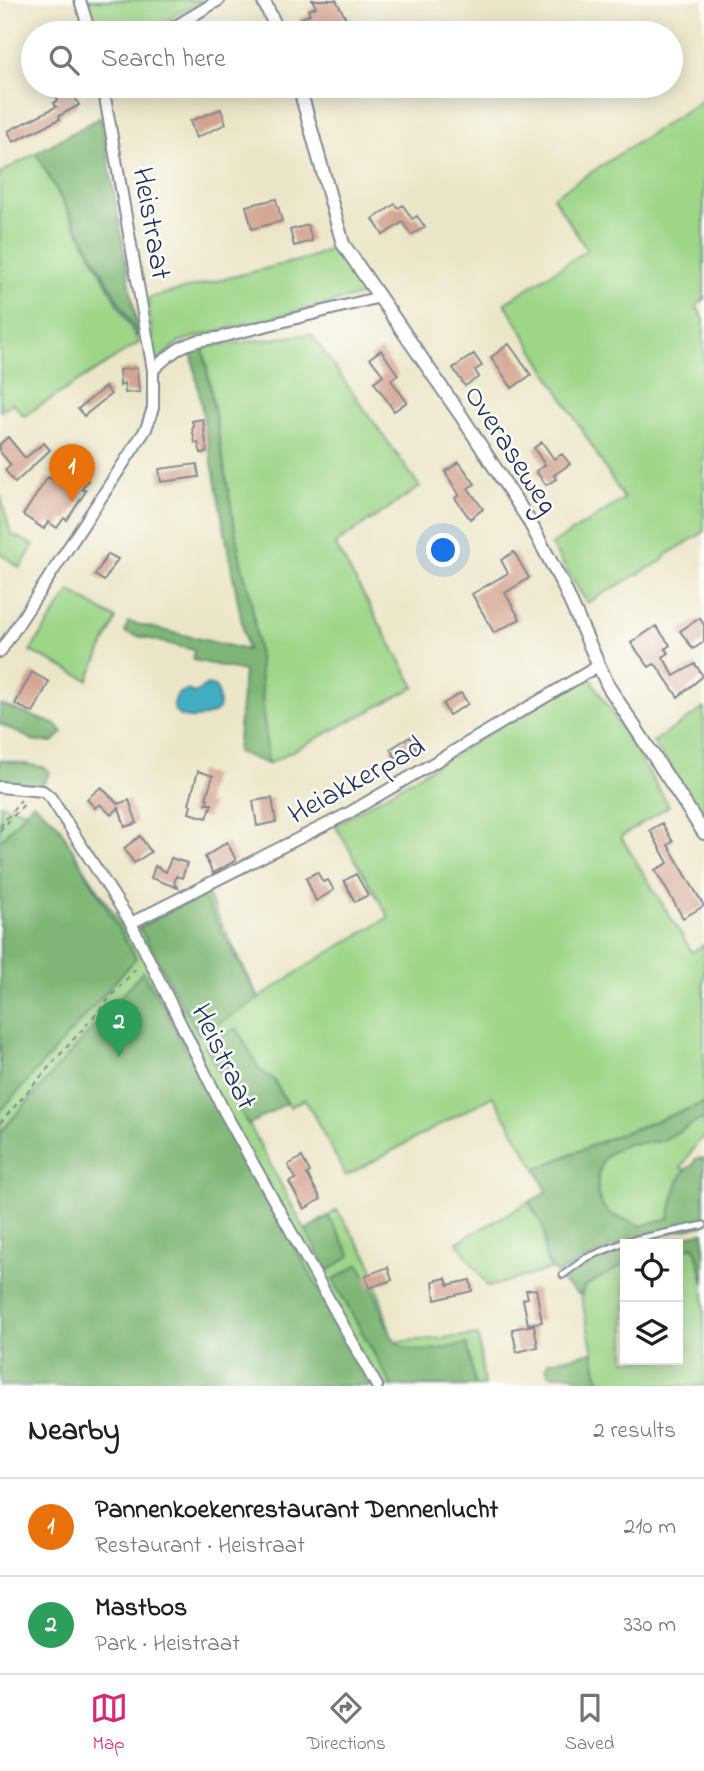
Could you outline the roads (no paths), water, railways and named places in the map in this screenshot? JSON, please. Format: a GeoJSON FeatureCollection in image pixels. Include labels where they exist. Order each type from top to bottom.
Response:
{"type":"FeatureCollection","features":[{"type":"Feature","properties":{"kind":"street"},"geometry":{"type":"LineString","coordinates":[[80,0],[86,21]]}},
{"type":"Feature","properties":{"kind":"street"},"geometry":{"type":"LineString","coordinates":[[184,21],[219,0]]}},
{"type":"Feature","properties":{"kind":"street"},"geometry":{"type":"LineString","coordinates":[[262,0],[273,21]]}},
{"type":"Feature","properties":{"kind":"street","name":"Heistraat"},"geometry":{"type":"LineString","coordinates":[[0,653],[146,429],[153,408],[153,370],[105,98]]}},
{"type":"Feature","properties":{"kind":"street","name":"Overaseweg"},"geometry":{"type":"LineString","coordinates":[[302,98],[344,244],[476,438],[527,519],[568,595],[598,666],[617,702],[704,833]]}},
{"type":"Feature","properties":{"kind":"street"},"geometry":{"type":"LineString","coordinates":[[153,370],[170,354],[196,340],[217,338],[380,297]]}},
{"type":"Feature","properties":{"kind":"street","name":"Heiakkerpad"},"geometry":{"type":"LineString","coordinates":[[131,923],[346,814],[598,666]]}},
{"type":"Feature","properties":{"kind":"street","name":"Heistraat"},"geometry":{"type":"LineString","coordinates":[[0,787],[43,791],[51,798],[131,923],[224,1111],[377,1386]]}},
{"type":"Feature","properties":{"kind":"lane"},"geometry":{"type":"LineString","coordinates":[[563,1275],[586,1258],[627,1241],[704,1225]]}},
{"type":"Feature","properties":{"kind":"water"},"geometry":{"type":"Polygon","coordinates":[[[207,685],[214,686],[218,692],[219,709],[209,715],[194,718],[180,716],[176,712],[174,704],[178,694],[187,690],[195,693],[207,685]]]}},
{"type":"Feature","properties":{"kind":"place","name":"Pannenkoekenrestaurant Dennenlucht"},"geometry":{"type":"Point","coordinates":[72,502]}},
{"type":"Feature","properties":{"kind":"place","name":"Mastbos"},"geometry":{"type":"Point","coordinates":[119,1057]}}]}
